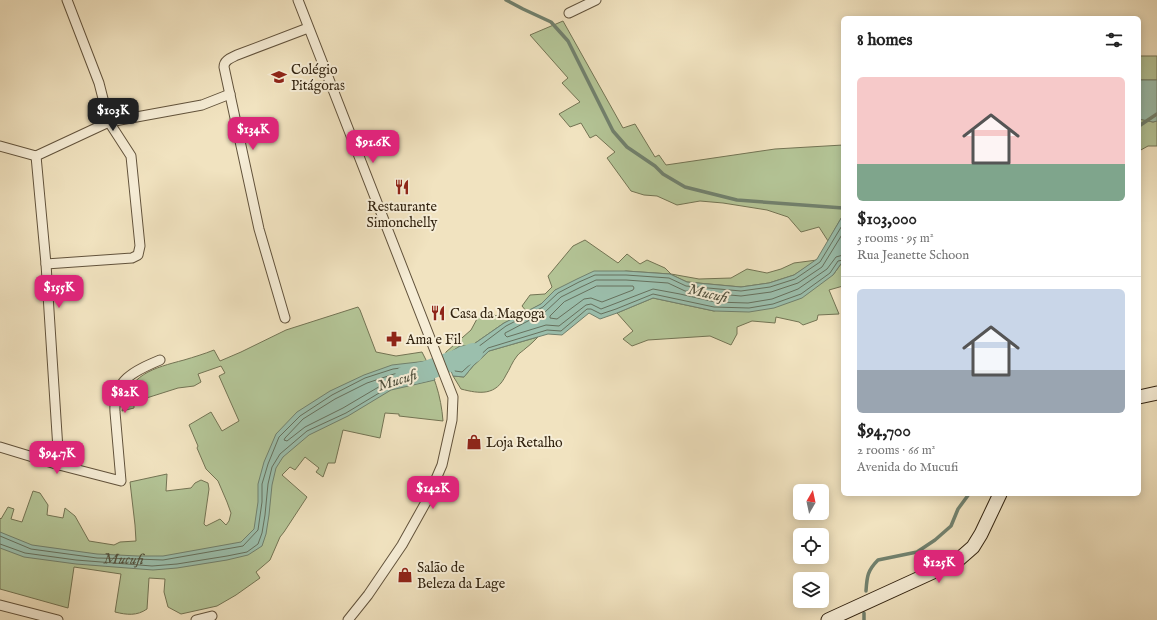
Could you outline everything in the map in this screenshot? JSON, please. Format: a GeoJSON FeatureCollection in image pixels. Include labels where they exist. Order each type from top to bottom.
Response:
{"type":"FeatureCollection","features":[{"type":"Feature","properties":{"kind":"main road"},"geometry":{"type":"LineString","coordinates":[[1141,397],[1157,393]]}},
{"type":"Feature","properties":{"kind":"main road"},"geometry":{"type":"LineString","coordinates":[[828,620],[957,561],[973,547],[981,534],[999,496]]}},
{"type":"Feature","properties":{"kind":"street"},"geometry":{"type":"LineString","coordinates":[[46,264],[132,258],[138,255],[140,246],[130,156],[109,122],[99,83],[67,0]]}},
{"type":"Feature","properties":{"kind":"street"},"geometry":{"type":"LineString","coordinates":[[298,0],[408,283],[448,380],[453,397],[452,420],[442,465],[426,502],[402,545],[368,595],[348,620]]}},
{"type":"Feature","properties":{"kind":"street"},"geometry":{"type":"LineString","coordinates":[[569,13],[596,0]]}},
{"type":"Feature","properties":{"kind":"street"},"geometry":{"type":"LineString","coordinates":[[285,318],[259,229],[224,63],[236,56],[308,28]]}},
{"type":"Feature","properties":{"kind":"street"},"geometry":{"type":"LineString","coordinates":[[0,146],[36,156],[109,122],[202,105],[230,94]]}},
{"type":"Feature","properties":{"kind":"street"},"geometry":{"type":"LineString","coordinates":[[36,156],[46,264],[59,465]]}},
{"type":"Feature","properties":{"kind":"street"},"geometry":{"type":"LineString","coordinates":[[0,446],[59,465],[121,481],[114,412],[116,394],[121,384],[128,376],[160,360]]}},
{"type":"Feature","properties":{"kind":"street"},"geometry":{"type":"LineString","coordinates":[[0,605],[58,620]]}},
{"type":"Feature","properties":{"kind":"street"},"geometry":{"type":"LineString","coordinates":[[196,620],[212,616]]}},
{"type":"Feature","properties":{"kind":"shaded area"},"geometry":{"type":"Polygon","coordinates":[[[563,21],[623,128],[635,124],[655,157],[659,155],[666,165],[775,149],[841,145],[841,218],[828,241],[819,227],[801,232],[788,217],[767,210],[700,201],[677,205],[657,196],[644,195],[631,191],[607,158],[615,152],[596,135],[590,138],[581,123],[570,127],[559,114],[580,102],[562,83],[568,78],[530,35],[563,21]]]}},
{"type":"Feature","properties":{"kind":"shaded area"},"geometry":{"type":"Polygon","coordinates":[[[1141,56],[1157,56],[1157,80],[1141,80],[1141,56]]]}},
{"type":"Feature","properties":{"kind":"shaded area"},"geometry":{"type":"Polygon","coordinates":[[[1141,119],[1153,122],[1157,121],[1157,146],[1148,146],[1141,150],[1141,119]]]}},
{"type":"Feature","properties":{"kind":"shaded area"},"geometry":{"type":"Polygon","coordinates":[[[585,240],[618,263],[627,254],[640,264],[647,260],[665,268],[671,274],[699,279],[731,278],[747,269],[767,273],[794,263],[817,260],[794,275],[769,283],[741,287],[687,282],[670,274],[626,271],[555,290],[541,304],[527,312],[522,306],[530,295],[545,294],[552,287],[548,276],[573,246],[585,240]]]}},
{"type":"Feature","properties":{"kind":"shaded area"},"geometry":{"type":"Polygon","coordinates":[[[841,264],[841,287],[829,290],[839,314],[818,315],[817,320],[803,325],[799,322],[776,317],[775,323],[752,321],[737,327],[737,334],[731,345],[710,336],[648,340],[632,346],[623,339],[633,331],[617,313],[653,298],[714,311],[833,275],[841,264]]]}},
{"type":"Feature","properties":{"kind":"shaded area"},"geometry":{"type":"Polygon","coordinates":[[[358,307],[376,352],[396,356],[422,352],[436,385],[441,402],[443,421],[385,413],[380,438],[343,430],[335,463],[328,463],[323,477],[316,472],[319,468],[305,457],[295,470],[290,467],[282,475],[307,497],[280,537],[270,560],[256,572],[260,578],[217,606],[181,614],[168,607],[164,592],[165,579],[149,578],[147,609],[139,613],[132,614],[115,612],[121,574],[74,567],[68,608],[0,589],[0,518],[1,519],[8,507],[14,509],[11,519],[22,522],[33,491],[40,493],[48,505],[47,515],[63,518],[65,508],[75,516],[89,541],[114,545],[120,542],[136,541],[130,482],[167,474],[166,491],[191,488],[195,483],[201,480],[208,483],[209,489],[204,524],[206,526],[220,519],[226,525],[229,521],[231,513],[227,502],[218,481],[206,469],[189,425],[211,412],[222,431],[239,421],[219,376],[225,373],[221,366],[198,374],[201,382],[194,386],[178,388],[134,402],[134,408],[122,411],[125,399],[130,389],[136,381],[144,375],[162,366],[214,350],[220,361],[286,330],[358,307]]]}},
{"type":"Feature","properties":{"kind":"shaded area"},"geometry":{"type":"Polygon","coordinates":[[[490,314],[511,320],[504,323],[471,346],[460,346],[445,356],[446,352],[471,330],[478,317],[490,314]]]}},
{"type":"Feature","properties":{"kind":"shaded area"},"geometry":{"type":"Polygon","coordinates":[[[538,337],[518,355],[502,382],[492,390],[487,392],[475,392],[461,389],[453,376],[464,377],[489,351],[538,337]]]}},
{"type":"Feature","properties":{"kind":"water"},"geometry":{"type":"Polygon","coordinates":[[[1141,80],[1157,80],[1157,121],[1153,122],[1141,119],[1141,80]]]}},
{"type":"Feature","properties":{"kind":"water"},"geometry":{"type":"Polygon","coordinates":[[[841,218],[841,264],[833,275],[802,298],[774,308],[749,312],[714,311],[653,298],[600,319],[589,313],[562,335],[548,334],[489,351],[464,377],[453,376],[445,356],[460,346],[471,346],[504,323],[541,304],[555,290],[594,271],[626,271],[670,274],[687,282],[741,287],[769,283],[794,275],[817,259],[841,218]]]}},
{"type":"Feature","properties":{"kind":"water"},"geometry":{"type":"Polygon","coordinates":[[[427,361],[435,380],[391,390],[348,416],[309,435],[283,457],[276,468],[272,485],[266,534],[262,546],[248,555],[177,568],[153,570],[76,564],[24,557],[0,548],[0,532],[32,545],[97,554],[138,556],[163,556],[241,542],[254,529],[258,502],[258,484],[264,462],[276,434],[297,412],[330,391],[364,375],[392,365],[427,361]]]}},
{"type":"Feature","properties":{"kind":"waterway"},"geometry":{"type":"LineString","coordinates":[[506,0],[551,22],[568,41],[613,131],[627,147],[655,166],[663,174],[685,187],[737,200],[841,208]]}},
{"type":"Feature","properties":{"kind":"waterway"},"geometry":{"type":"LineString","coordinates":[[1141,125],[1157,114]]}},
{"type":"Feature","properties":{"kind":"waterway","name":"Mucufi"},"geometry":{"type":"LineString","coordinates":[[405,376],[426,371],[473,353]]}},
{"type":"Feature","properties":{"kind":"waterway"},"geometry":{"type":"LineString","coordinates":[[866,591],[868,574],[878,560],[917,552],[935,540],[951,526],[958,509],[968,496]]}},
{"type":"Feature","properties":{"kind":"waterway"},"geometry":{"type":"LineString","coordinates":[[864,613],[864,620]]}},
{"type":"Feature","properties":{"kind":"place","name":"Colégio Pitágoras"},"geometry":{"type":"Point","coordinates":[279,77]}},
{"type":"Feature","properties":{"kind":"place","name":"Restaurante Simonchelly"},"geometry":{"type":"Point","coordinates":[402,187]}},
{"type":"Feature","properties":{"kind":"place","name":"Casa da Magoga"},"geometry":{"type":"Point","coordinates":[438,313]}},
{"type":"Feature","properties":{"kind":"place","name":"Ama e Fil"},"geometry":{"type":"Point","coordinates":[394,339]}},
{"type":"Feature","properties":{"kind":"place","name":"Loja Retalho"},"geometry":{"type":"Point","coordinates":[474,442]}},
{"type":"Feature","properties":{"kind":"place","name":"Salão de Beleza da Lage"},"geometry":{"type":"Point","coordinates":[405,575]}}]}
